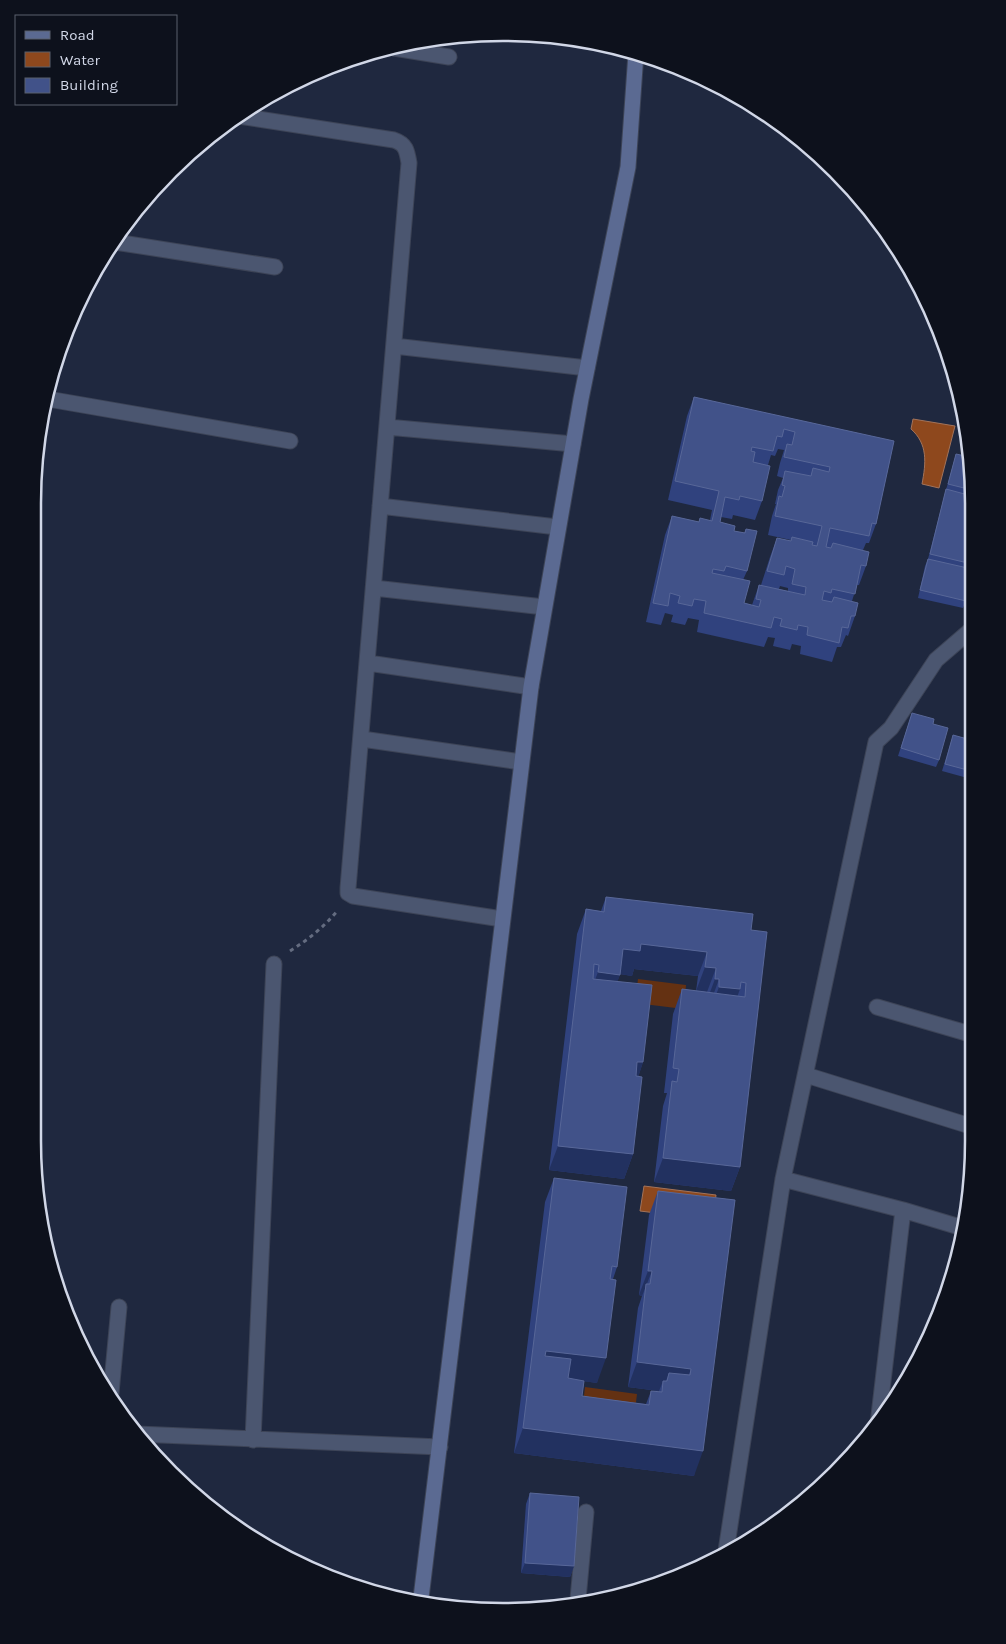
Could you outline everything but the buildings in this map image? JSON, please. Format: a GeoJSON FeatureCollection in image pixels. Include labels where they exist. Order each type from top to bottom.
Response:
{"type":"FeatureCollection","features":[{"type":"Feature","properties":{"kind":"street"},"geometry":{"type":"LineString","coordinates":[[410,51],[449,57]]}},
{"type":"Feature","properties":{"kind":"street"},"geometry":{"type":"LineString","coordinates":[[420,1595],[440,1447],[520,762],[557,527],[628,167],[635,61]]}},
{"type":"Feature","properties":{"kind":"street"},"geometry":{"type":"LineString","coordinates":[[248,117],[394,140],[401,142],[407,149],[409,163],[348,893],[353,896],[502,918]]}},
{"type":"Feature","properties":{"kind":"street"},"geometry":{"type":"LineString","coordinates":[[121,243],[275,267]]}},
{"type":"Feature","properties":{"kind":"street"},"geometry":{"type":"LineString","coordinates":[[394,346],[587,368]]}},
{"type":"Feature","properties":{"kind":"street"},"geometry":{"type":"LineString","coordinates":[[53,400],[290,441]]}},
{"type":"Feature","properties":{"kind":"street"},"geometry":{"type":"LineString","coordinates":[[387,427],[573,444]]}},
{"type":"Feature","properties":{"kind":"street"},"geometry":{"type":"LineString","coordinates":[[380,506],[557,527]]}},
{"type":"Feature","properties":{"kind":"street"},"geometry":{"type":"LineString","coordinates":[[374,588],[544,607]]}},
{"type":"Feature","properties":{"kind":"street"},"geometry":{"type":"LineString","coordinates":[[727,1545],[783,1179],[876,742],[891,728],[936,660],[965,635]]}},
{"type":"Feature","properties":{"kind":"street"},"geometry":{"type":"LineString","coordinates":[[368,663],[531,687]]}},
{"type":"Feature","properties":{"kind":"street"},"geometry":{"type":"LineString","coordinates":[[362,739],[520,762]]}},
{"type":"Feature","properties":{"kind":"street"},"geometry":{"type":"LineString","coordinates":[[253,1440],[274,964]]}},
{"type":"Feature","properties":{"kind":"street"},"geometry":{"type":"LineString","coordinates":[[877,1007],[965,1033]]}},
{"type":"Feature","properties":{"kind":"street"},"geometry":{"type":"LineString","coordinates":[[806,1075],[965,1124]]}},
{"type":"Feature","properties":{"kind":"street"},"geometry":{"type":"LineString","coordinates":[[783,1179],[904,1210],[957,1226]]}},
{"type":"Feature","properties":{"kind":"street"},"geometry":{"type":"LineString","coordinates":[[880,1407],[904,1210]]}},
{"type":"Feature","properties":{"kind":"street"},"geometry":{"type":"LineString","coordinates":[[112,1386],[119,1307]]}},
{"type":"Feature","properties":{"kind":"street"},"geometry":{"type":"LineString","coordinates":[[147,1435],[440,1447]]}},
{"type":"Feature","properties":{"kind":"street"},"geometry":{"type":"LineString","coordinates":[[578,1596],[586,1512]]}},
{"type":"Feature","properties":{"kind":"path"},"geometry":{"type":"LineString","coordinates":[[274,964],[328,923],[348,893]]}},
{"type":"Feature","properties":{"kind":"shaded area"},"geometry":{"type":"Polygon","coordinates":[[[638,979],[686,985],[684,1009],[635,1003],[638,979]]]}},
{"type":"Feature","properties":{"kind":"shaded area"},"geometry":{"type":"Polygon","coordinates":[[[585,1387],[637,1394],[634,1419],[582,1413],[585,1387]]]}},
{"type":"Feature","properties":{"kind":"water"},"geometry":{"type":"Polygon","coordinates":[[[913,419],[955,426],[939,488],[922,484],[925,461],[923,447],[917,435],[911,429],[913,419]]]}},
{"type":"Feature","properties":{"kind":"water"},"geometry":{"type":"Polygon","coordinates":[[[644,1186],[716,1195],[713,1220],[640,1211],[644,1186]]]}}]}
